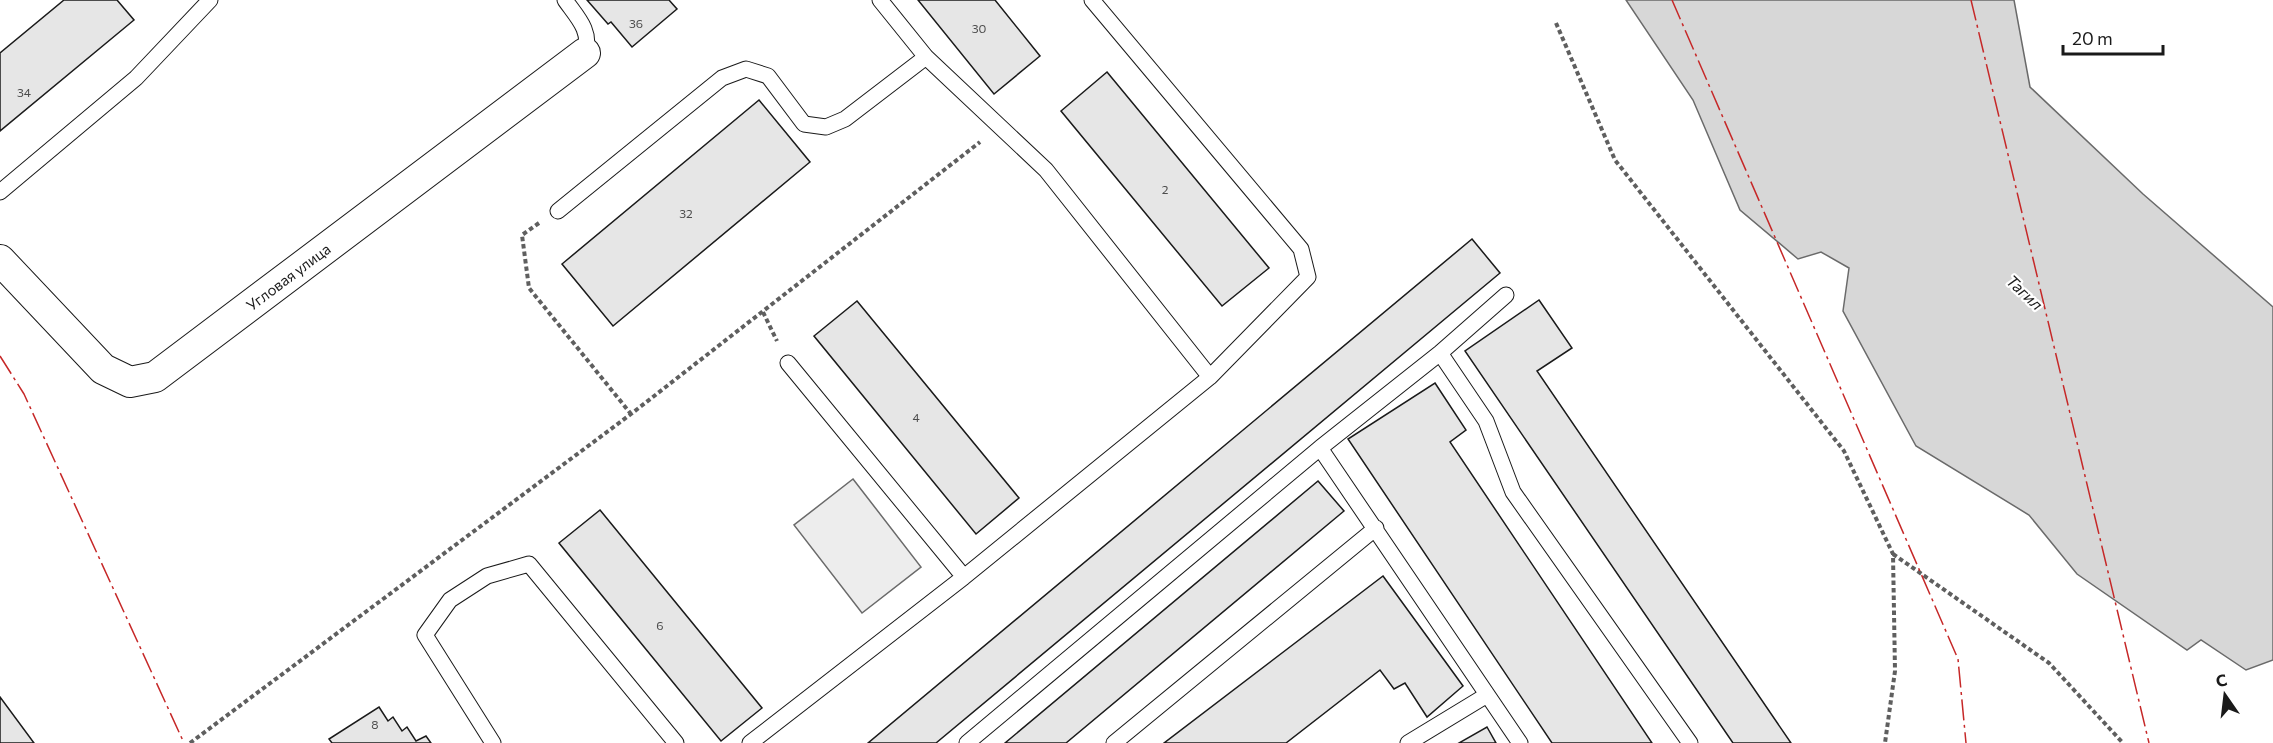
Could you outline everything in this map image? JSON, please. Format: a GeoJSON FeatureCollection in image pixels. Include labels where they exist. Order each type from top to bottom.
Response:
{"type":"FeatureCollection","features":[{"type":"Feature","properties":{"kind":"street","name":"Угловая улица"},"geometry":{"type":"LineString","coordinates":[[0,260],[103,369],[130,382],[155,377],[585,53]]}},
{"type":"Feature","properties":{"kind":"lane"},"geometry":{"type":"LineString","coordinates":[[0,192],[136,78],[210,0]]}},
{"type":"Feature","properties":{"kind":"lane"},"geometry":{"type":"LineString","coordinates":[[565,0],[583,26],[588,41],[585,53]]}},
{"type":"Feature","properties":{"kind":"lane"},"geometry":{"type":"LineString","coordinates":[[880,0],[926,57],[1047,170],[1210,377]]}},
{"type":"Feature","properties":{"kind":"lane"},"geometry":{"type":"LineString","coordinates":[[750,743],[964,577],[1210,377],[1308,277],[1301,249],[1092,0]]}},
{"type":"Feature","properties":{"kind":"lane"},"geometry":{"type":"LineString","coordinates":[[558,210],[722,78],[746,69],[768,76],[804,124],[826,127],[844,119],[926,57]]}},
{"type":"Feature","properties":{"kind":"lane"},"geometry":{"type":"LineString","coordinates":[[967,743],[1320,448],[1440,353],[1506,295]]}},
{"type":"Feature","properties":{"kind":"lane"},"geometry":{"type":"LineString","coordinates":[[1440,353],[1486,421],[1513,492],[1690,743]]}},
{"type":"Feature","properties":{"kind":"lane"},"geometry":{"type":"LineString","coordinates":[[788,363],[964,577]]}},
{"type":"Feature","properties":{"kind":"lane"},"geometry":{"type":"LineString","coordinates":[[1320,448],[1520,743]]}},
{"type":"Feature","properties":{"kind":"lane"},"geometry":{"type":"LineString","coordinates":[[1114,743],[1376,528]]}},
{"type":"Feature","properties":{"kind":"lane"},"geometry":{"type":"LineString","coordinates":[[494,743],[425,634],[450,600],[488,576],[529,564],[676,743]]}},
{"type":"Feature","properties":{"kind":"lane"},"geometry":{"type":"LineString","coordinates":[[1408,743],[1488,695]]}},
{"type":"Feature","properties":{"kind":"path"},"geometry":{"type":"LineString","coordinates":[[1556,22],[1615,160],[1844,451],[1893,554],[1895,671],[1885,743]]}},
{"type":"Feature","properties":{"kind":"path"},"geometry":{"type":"LineString","coordinates":[[190,743],[631,414],[1000,126]]}},
{"type":"Feature","properties":{"kind":"path"},"geometry":{"type":"LineString","coordinates":[[558,210],[522,235],[530,288],[631,414]]}},
{"type":"Feature","properties":{"kind":"path"},"geometry":{"type":"LineString","coordinates":[[763,312],[788,363]]}},
{"type":"Feature","properties":{"kind":"path"},"geometry":{"type":"LineString","coordinates":[[1893,554],[2049,663],[2123,743]]}},
{"type":"Feature","properties":{"kind":"shaded area"},"geometry":{"type":"Polygon","coordinates":[[[853,479],[921,567],[862,613],[794,525],[853,479]]]}},
{"type":"Feature","properties":{"kind":"water","name":"Тагил"},"geometry":{"type":"Polygon","coordinates":[[[1626,0],[2014,0],[2030,87],[2143,194],[2273,307],[2273,660],[2246,670],[2201,640],[2187,650],[2077,574],[2029,515],[1916,446],[1843,311],[1849,268],[1821,252],[1798,259],[1740,210],[1693,100],[1626,0]]]}},
{"type":"Feature","properties":{"kind":"building"},"geometry":{"type":"Polygon","coordinates":[[[64,0],[117,0],[134,20],[0,131],[0,53],[64,0]]]}},
{"type":"Feature","properties":{"kind":"building"},"geometry":{"type":"Polygon","coordinates":[[[587,0],[669,0],[677,9],[632,47],[611,22],[608,24],[587,0]]]}},
{"type":"Feature","properties":{"kind":"building"},"geometry":{"type":"Polygon","coordinates":[[[918,0],[995,0],[1040,56],[994,94],[918,0]]]}},
{"type":"Feature","properties":{"kind":"building"},"geometry":{"type":"Polygon","coordinates":[[[1107,72],[1269,268],[1222,306],[1061,111],[1107,72]]]}},
{"type":"Feature","properties":{"kind":"building"},"geometry":{"type":"Polygon","coordinates":[[[759,100],[810,162],[613,326],[562,264],[759,100]]]}},
{"type":"Feature","properties":{"kind":"building"},"geometry":{"type":"Polygon","coordinates":[[[1472,239],[1500,273],[936,743],[868,743],[1472,239]]]}},
{"type":"Feature","properties":{"kind":"building"},"geometry":{"type":"Polygon","coordinates":[[[1539,300],[1572,348],[1537,371],[1791,743],[1733,743],[1465,351],[1539,300]]]}},
{"type":"Feature","properties":{"kind":"building"},"geometry":{"type":"Polygon","coordinates":[[[857,301],[1019,498],[976,534],[814,336],[857,301]]]}},
{"type":"Feature","properties":{"kind":"building"},"geometry":{"type":"Polygon","coordinates":[[[1435,383],[1466,430],[1450,442],[1652,743],[1552,743],[1348,439],[1435,383]]]}},
{"type":"Feature","properties":{"kind":"building"},"geometry":{"type":"Polygon","coordinates":[[[1318,481],[1344,511],[1066,743],[1005,743],[1318,481]]]}},
{"type":"Feature","properties":{"kind":"building"},"geometry":{"type":"Polygon","coordinates":[[[600,510],[762,708],[721,741],[559,543],[600,510]]]}},
{"type":"Feature","properties":{"kind":"building"},"geometry":{"type":"Polygon","coordinates":[[[1383,576],[1463,686],[1427,717],[1405,683],[1394,689],[1380,670],[1286,743],[1164,743],[1383,576]]]}},
{"type":"Feature","properties":{"kind":"building"},"geometry":{"type":"Polygon","coordinates":[[[0,697],[34,743],[0,743],[0,697]]]}},
{"type":"Feature","properties":{"kind":"building"},"geometry":{"type":"Polygon","coordinates":[[[379,707],[388,721],[393,717],[402,731],[407,727],[416,741],[426,736],[431,743],[332,743],[329,739],[379,707]]]}},
{"type":"Feature","properties":{"kind":"building"},"geometry":{"type":"Polygon","coordinates":[[[1487,727],[1496,743],[1459,743],[1487,727]]]}},
{"type":"Feature","properties":{"kind":"power"},"geometry":{"type":"LineString","coordinates":[[1672,0],[1958,659],[1966,743]]}},
{"type":"Feature","properties":{"kind":"power"},"geometry":{"type":"LineString","coordinates":[[1971,0],[2149,743]]}},
{"type":"Feature","properties":{"kind":"power"},"geometry":{"type":"LineString","coordinates":[[0,356],[24,394],[184,743]]}}]}
